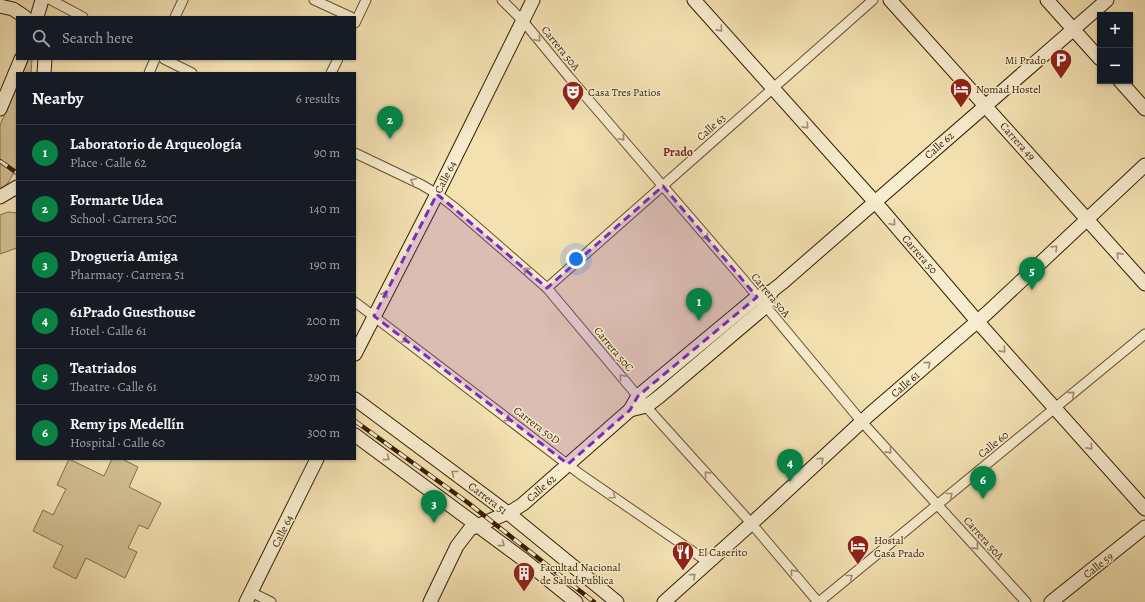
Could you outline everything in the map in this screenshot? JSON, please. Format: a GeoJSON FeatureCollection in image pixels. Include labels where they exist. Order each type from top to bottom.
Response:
{"type":"FeatureCollection","features":[{"type":"Feature","properties":{"kind":"main road"},"geometry":{"type":"LineString","coordinates":[[37,16],[42,0]]}},
{"type":"Feature","properties":{"kind":"main road","name":"Calle 64"},"geometry":{"type":"LineString","coordinates":[[356,352],[437,194],[533,0]]}},
{"type":"Feature","properties":{"kind":"main road","name":"Carrera 50"},"geometry":{"type":"LineString","coordinates":[[694,0],[1145,509]]}},
{"type":"Feature","properties":{"kind":"main road","name":"Carrera 49"},"geometry":{"type":"LineString","coordinates":[[890,0],[1145,284]]}},
{"type":"Feature","properties":{"kind":"main road"},"geometry":{"type":"LineString","coordinates":[[1047,0],[1097,56]]}},
{"type":"Feature","properties":{"kind":"main road","name":"Calle 62"},"geometry":{"type":"LineString","coordinates":[[630,410],[647,406],[772,291],[1107,0]]}},
{"type":"Feature","properties":{"kind":"main road"},"geometry":{"type":"LineString","coordinates":[[0,6],[13,10],[23,16]]}},
{"type":"Feature","properties":{"kind":"main road"},"geometry":{"type":"LineString","coordinates":[[0,109],[21,60]]}},
{"type":"Feature","properties":{"kind":"main road"},"geometry":{"type":"LineString","coordinates":[[44,72],[45,60]]}},
{"type":"Feature","properties":{"kind":"main road"},"geometry":{"type":"LineString","coordinates":[[1123,84],[1145,109]]}},
{"type":"Feature","properties":{"kind":"main road","name":"Calle 61"},"geometry":{"type":"LineString","coordinates":[[664,602],[870,414],[977,321],[1145,165]]}},
{"type":"Feature","properties":{"kind":"main road"},"geometry":{"type":"LineString","coordinates":[[1,197],[16,187]]}},
{"type":"Feature","properties":{"kind":"main road"},"geometry":{"type":"LineString","coordinates":[[1,197],[16,200]]}},
{"type":"Feature","properties":{"kind":"main road","name":"Calle 62"},"geometry":{"type":"LineString","coordinates":[[430,602],[457,546],[470,529],[518,508],[630,410],[638,396],[761,302]]}},
{"type":"Feature","properties":{"kind":"main road","name":"Carrera 51"},"geometry":{"type":"LineString","coordinates":[[356,400],[508,513],[617,602]]}},
{"type":"Feature","properties":{"kind":"main road"},"geometry":{"type":"LineString","coordinates":[[356,436],[477,525],[576,602]]}},
{"type":"Feature","properties":{"kind":"main road","name":"Calle 64"},"geometry":{"type":"LineString","coordinates":[[249,597],[317,460]]}},
{"type":"Feature","properties":{"kind":"main road","name":"Calle 59"},"geometry":{"type":"LineString","coordinates":[[1051,602],[1145,528]]}},
{"type":"Feature","properties":{"kind":"street"},"geometry":{"type":"LineString","coordinates":[[51,0],[82,16]]}},
{"type":"Feature","properties":{"kind":"street"},"geometry":{"type":"LineString","coordinates":[[175,16],[183,0]]}},
{"type":"Feature","properties":{"kind":"street"},"geometry":{"type":"LineString","coordinates":[[314,0],[346,16]]}},
{"type":"Feature","properties":{"kind":"street"},"geometry":{"type":"LineString","coordinates":[[356,17],[366,0]]}},
{"type":"Feature","properties":{"kind":"street","name":"Carrera 50A"},"geometry":{"type":"LineString","coordinates":[[502,0],[523,21],[862,422],[1026,602]]}},
{"type":"Feature","properties":{"kind":"street","name":"Calle 63"},"geometry":{"type":"LineString","coordinates":[[547,288],[873,0]]}},
{"type":"Feature","properties":{"kind":"street"},"geometry":{"type":"LineString","coordinates":[[149,72],[155,60]]}},
{"type":"Feature","properties":{"kind":"street"},"geometry":{"type":"LineString","coordinates":[[166,60],[190,72]]}},
{"type":"Feature","properties":{"kind":"street"},"geometry":{"type":"LineString","coordinates":[[332,72],[338,60]]}},
{"type":"Feature","properties":{"kind":"street","name":"Carrera 50C"},"geometry":{"type":"LineString","coordinates":[[356,153],[422,185],[437,194],[547,288],[638,396],[819,602]]}},
{"type":"Feature","properties":{"kind":"street","name":"Carrera 50D"},"geometry":{"type":"LineString","coordinates":[[356,303],[568,464],[708,562]]}},
{"type":"Feature","properties":{"kind":"street","name":"Calle 60"},"geometry":{"type":"LineString","coordinates":[[819,602],[1145,334]]}},
{"type":"Feature","properties":{"kind":"street"},"geometry":{"type":"LineString","coordinates":[[249,597],[271,602]]}},
{"type":"Feature","properties":{"kind":"highlighted area"},"geometry":{"type":"Polygon","coordinates":[[[663,186],[757,297],[638,396],[630,410],[568,464],[374,316],[437,194],[547,288],[663,186]]]}},
{"type":"Feature","properties":{"kind":"shaded area"},"geometry":{"type":"Polygon","coordinates":[[[28,60],[32,60],[31,72],[22,72],[28,60]]]}},
{"type":"Feature","properties":{"kind":"shaded area"},"geometry":{"type":"Polygon","coordinates":[[[16,88],[16,169],[8,183],[0,189],[0,125],[16,88]]]}},
{"type":"Feature","properties":{"kind":"shaded area"},"geometry":{"type":"Polygon","coordinates":[[[8,212],[16,213],[16,248],[0,254],[0,215],[8,212]]]}},
{"type":"Feature","properties":{"kind":"shaded area"},"geometry":{"type":"Polygon","coordinates":[[[69,460],[104,476],[112,460],[124,460],[138,467],[129,487],[161,503],[148,529],[139,525],[128,548],[137,552],[125,578],[86,558],[76,579],[53,567],[63,546],[33,531],[43,510],[53,515],[66,489],[57,485],[69,460]]]}},
{"type":"Feature","properties":{"kind":"railway"},"geometry":{"type":"LineString","coordinates":[[0,161],[16,172]]}},
{"type":"Feature","properties":{"kind":"railway"},"geometry":{"type":"LineString","coordinates":[[356,422],[467,502],[594,602]]}},
{"type":"Feature","properties":{"kind":"place","name":"Mi Prado"},"geometry":{"type":"Point","coordinates":[1061,80]}},
{"type":"Feature","properties":{"kind":"place","name":"Nomad Hostel"},"geometry":{"type":"Point","coordinates":[961,108]}},
{"type":"Feature","properties":{"kind":"place","name":"Casa Tres Patios"},"geometry":{"type":"Point","coordinates":[573,112]}},
{"type":"Feature","properties":{"kind":"place","name":"Formarte Udea"},"geometry":{"type":"Point","coordinates":[390,139]}},
{"type":"Feature","properties":{"kind":"place","name":"Teatriados"},"geometry":{"type":"Point","coordinates":[1032,290]}},
{"type":"Feature","properties":{"kind":"place","name":"Laboratorio de Arqueología"},"geometry":{"type":"Point","coordinates":[699,321]}},
{"type":"Feature","properties":{"kind":"place","name":"61Prado Guesthouse"},"geometry":{"type":"Point","coordinates":[790,482]}},
{"type":"Feature","properties":{"kind":"place","name":"Remy ips Medellín"},"geometry":{"type":"Point","coordinates":[983,499]}},
{"type":"Feature","properties":{"kind":"place","name":"Drogueria Amiga"},"geometry":{"type":"Point","coordinates":[434,523]}},
{"type":"Feature","properties":{"kind":"place","name":"Hostal Casa Prado"},"geometry":{"type":"Point","coordinates":[858,566]}},
{"type":"Feature","properties":{"kind":"place","name":"El Caserito"},"geometry":{"type":"Point","coordinates":[683,572]}},
{"type":"Feature","properties":{"kind":"place","name":"Facultad Nacional de Salud Publica"},"geometry":{"type":"Point","coordinates":[524,592]}},
{"type":"Feature","properties":{"kind":"district","name":"Prado"},"geometry":{"type":"Point","coordinates":[678,152]}}]}
